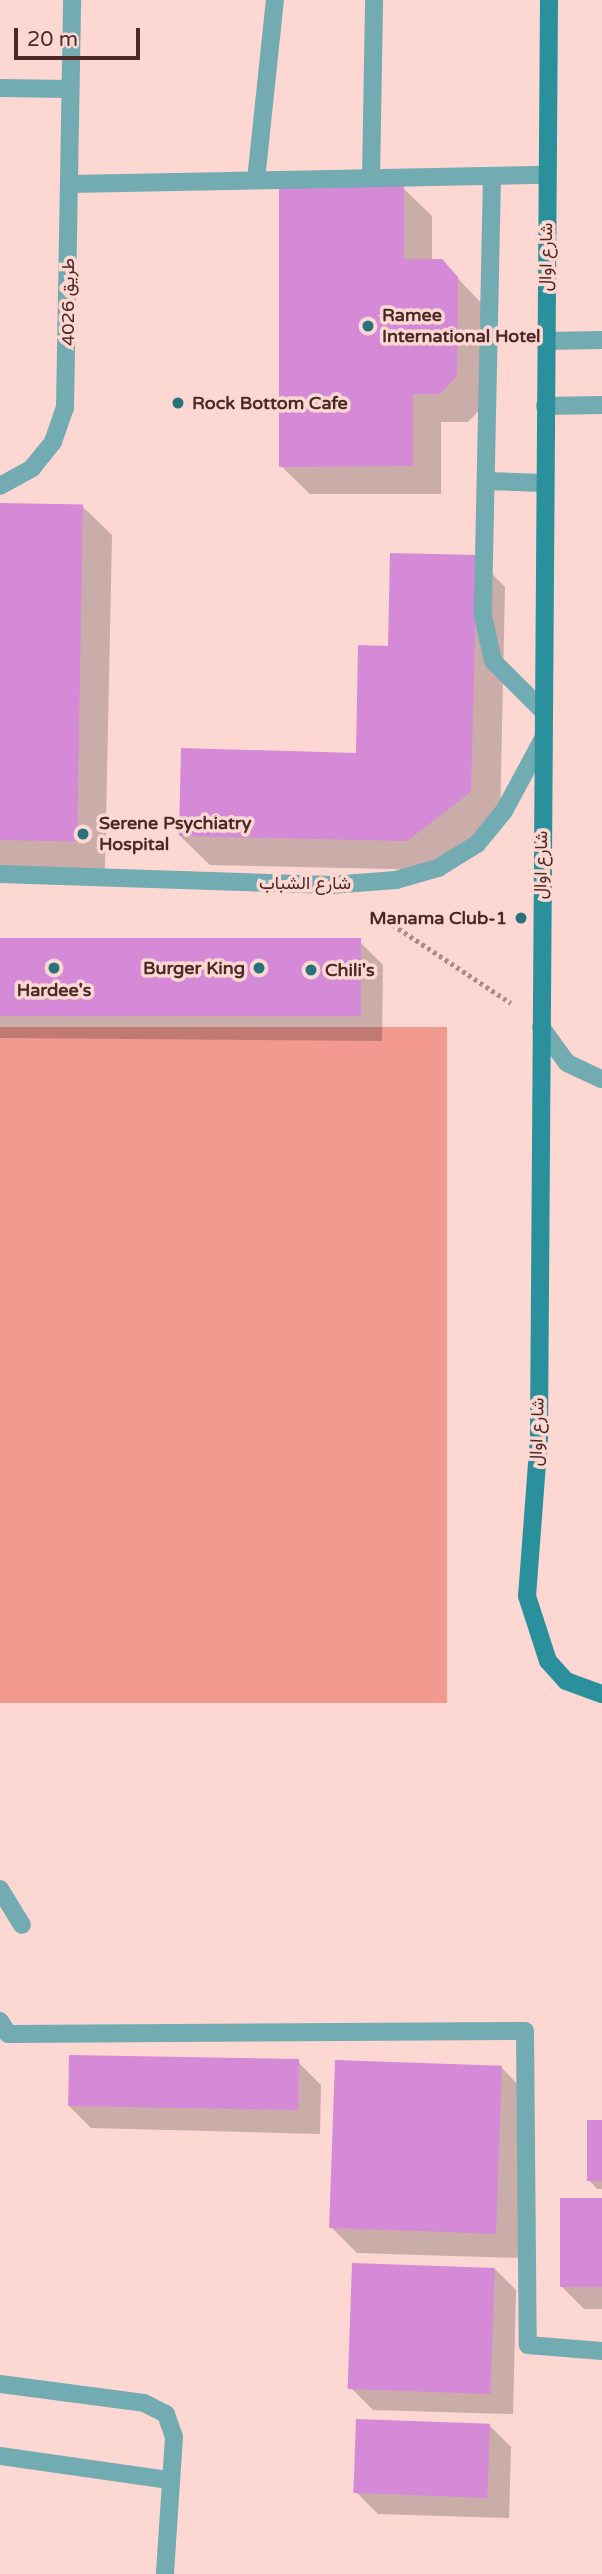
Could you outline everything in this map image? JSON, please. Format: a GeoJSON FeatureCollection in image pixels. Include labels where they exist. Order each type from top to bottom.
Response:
{"type":"FeatureCollection","features":[{"type":"Feature","properties":{"kind":"main road","name":"شارع اوال"},"geometry":{"type":"LineString","coordinates":[[549,0],[543,483],[544,712],[538,1020],[538,1437],[527,1596],[548,1661],[566,1681],[602,1695]]}},
{"type":"Feature","properties":{"kind":"street","name":"طريق 4026"},"geometry":{"type":"LineString","coordinates":[[0,486],[32,468],[54,442],[65,408],[72,0]]}},
{"type":"Feature","properties":{"kind":"street"},"geometry":{"type":"LineString","coordinates":[[256,180],[275,0]]}},
{"type":"Feature","properties":{"kind":"street"},"geometry":{"type":"LineString","coordinates":[[371,178],[374,0]]}},
{"type":"Feature","properties":{"kind":"street"},"geometry":{"type":"LineString","coordinates":[[0,88],[70,89]]}},
{"type":"Feature","properties":{"kind":"street"},"geometry":{"type":"LineString","coordinates":[[68,184],[547,175]]}},
{"type":"Feature","properties":{"kind":"street"},"geometry":{"type":"LineString","coordinates":[[492,176],[486,639],[508,680],[544,712]]}},
{"type":"Feature","properties":{"kind":"street"},"geometry":{"type":"LineString","coordinates":[[545,341],[602,340]]}},
{"type":"Feature","properties":{"kind":"street"},"geometry":{"type":"LineString","coordinates":[[545,406],[602,405]]}},
{"type":"Feature","properties":{"kind":"street"},"geometry":{"type":"LineString","coordinates":[[487,481],[543,483]]}},
{"type":"Feature","properties":{"kind":"street","name":"شارع الشباب"},"geometry":{"type":"LineString","coordinates":[[0,874],[331,885],[396,880],[438,868],[477,844],[504,811],[543,739]]}},
{"type":"Feature","properties":{"kind":"street"},"geometry":{"type":"LineString","coordinates":[[538,1020],[548,1045],[567,1063],[602,1079]]}},
{"type":"Feature","properties":{"kind":"street"},"geometry":{"type":"LineString","coordinates":[[0,1889],[22,1925]]}},
{"type":"Feature","properties":{"kind":"street"},"geometry":{"type":"LineString","coordinates":[[0,2021],[8,2034],[525,2031],[528,2345],[602,2351]]}},
{"type":"Feature","properties":{"kind":"street"},"geometry":{"type":"LineString","coordinates":[[0,2384],[156,2407],[172,2426],[165,2574]]}},
{"type":"Feature","properties":{"kind":"street"},"geometry":{"type":"LineString","coordinates":[[0,2456],[169,2480]]}},
{"type":"Feature","properties":{"kind":"path"},"geometry":{"type":"LineString","coordinates":[[331,885],[538,1020]]}},
{"type":"Feature","properties":{"kind":"shaded area"},"geometry":{"type":"Polygon","coordinates":[[[0,1027],[447,1027],[447,1703],[0,1703],[0,1027]]]}},
{"type":"Feature","properties":{"kind":"building","name":"Ramee International Hotel"},"geometry":{"type":"Polygon","coordinates":[[[279,186],[404,186],[404,259],[442,259],[458,277],[457,376],[440,394],[413,394],[413,466],[279,467],[279,186]]]}},
{"type":"Feature","properties":{"kind":"building"},"geometry":{"type":"Polygon","coordinates":[[[0,503],[83,504],[77,841],[0,840],[0,503]]]}},
{"type":"Feature","properties":{"kind":"building"},"geometry":{"type":"Polygon","coordinates":[[[390,553],[477,555],[471,792],[407,841],[179,836],[181,748],[356,753],[358,645],[388,646],[390,553]]]}},
{"type":"Feature","properties":{"kind":"building"},"geometry":{"type":"Polygon","coordinates":[[[0,938],[361,938],[361,1016],[0,1016],[0,938]]]}},
{"type":"Feature","properties":{"kind":"building"},"geometry":{"type":"Polygon","coordinates":[[[69,2055],[299,2059],[298,2110],[68,2106],[69,2055]]]}},
{"type":"Feature","properties":{"kind":"building"},"geometry":{"type":"Polygon","coordinates":[[[335,2060],[502,2066],[496,2234],[329,2228],[335,2060]]]}},
{"type":"Feature","properties":{"kind":"building"},"geometry":{"type":"Polygon","coordinates":[[[587,2120],[602,2120],[602,2181],[587,2181],[587,2120]]]}},
{"type":"Feature","properties":{"kind":"building"},"geometry":{"type":"Polygon","coordinates":[[[560,2198],[602,2198],[602,2287],[560,2287],[560,2198]]]}},
{"type":"Feature","properties":{"kind":"building"},"geometry":{"type":"Polygon","coordinates":[[[352,2263],[495,2268],[491,2394],[348,2389],[352,2263]]]}},
{"type":"Feature","properties":{"kind":"building"},"geometry":{"type":"Polygon","coordinates":[[[356,2419],[490,2424],[487,2498],[353,2493],[356,2419]]]}},
{"type":"Feature","properties":{"kind":"place","name":"Ramee International Hotel"},"geometry":{"type":"Point","coordinates":[368,326]}},
{"type":"Feature","properties":{"kind":"place","name":"Rock Bottom Cafe"},"geometry":{"type":"Point","coordinates":[178,403]}},
{"type":"Feature","properties":{"kind":"place","name":"Serene Psychiatry Hospital"},"geometry":{"type":"Point","coordinates":[83,834]}},
{"type":"Feature","properties":{"kind":"place","name":"Manama Club-1"},"geometry":{"type":"Point","coordinates":[521,918]}},
{"type":"Feature","properties":{"kind":"place","name":"Hardee's"},"geometry":{"type":"Point","coordinates":[54,968]}},
{"type":"Feature","properties":{"kind":"place","name":"Burger King"},"geometry":{"type":"Point","coordinates":[259,968]}},
{"type":"Feature","properties":{"kind":"place","name":"Chili's"},"geometry":{"type":"Point","coordinates":[311,970]}}]}
